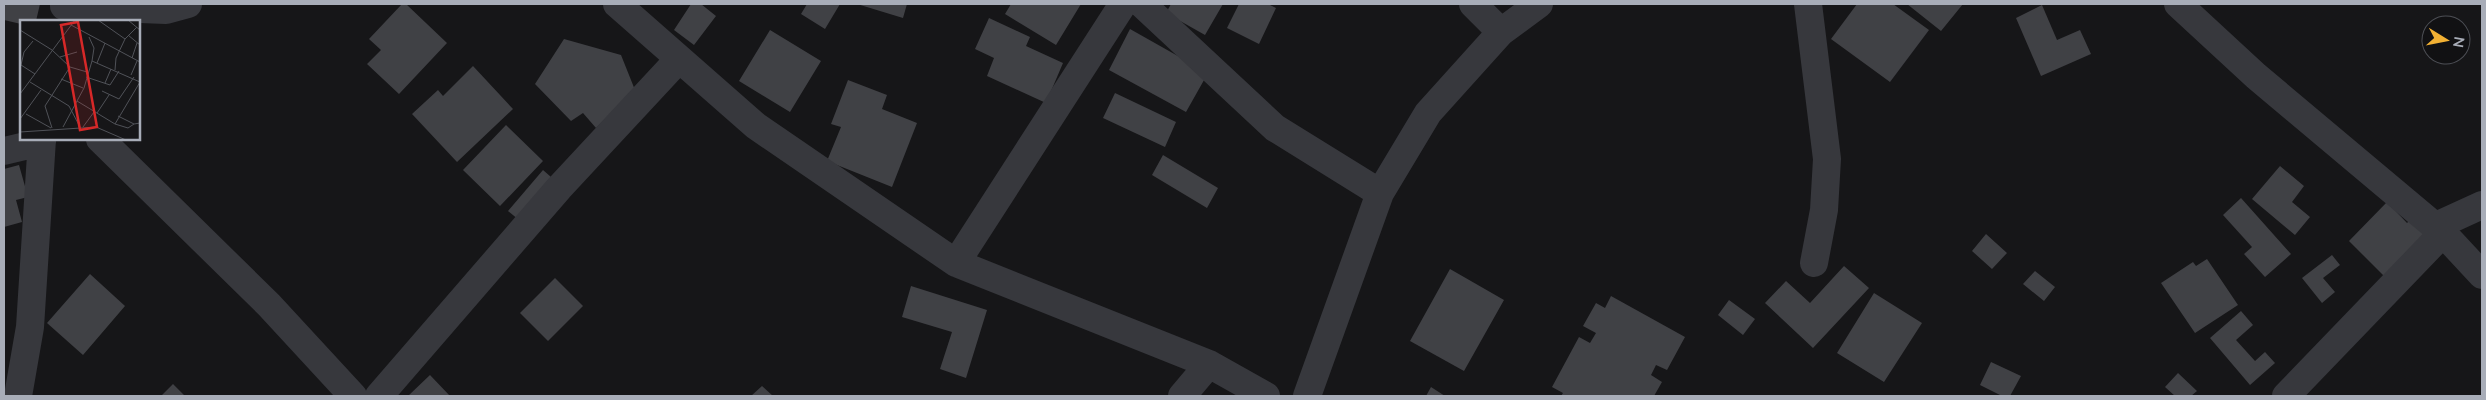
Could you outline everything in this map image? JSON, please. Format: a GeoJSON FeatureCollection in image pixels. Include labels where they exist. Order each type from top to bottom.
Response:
{"type":"FeatureCollection","features":[{"type":"Feature","properties":{"kind":"street"},"geometry":{"type":"LineString","coordinates":[[64,10],[166,10],[188,4]]}},
{"type":"Feature","properties":{"kind":"street"},"geometry":{"type":"LineString","coordinates":[[617,4],[756,126],[956,263],[1208,364],[1266,396]]}},
{"type":"Feature","properties":{"kind":"street"},"geometry":{"type":"LineString","coordinates":[[956,263],[1122,4]]}},
{"type":"Feature","properties":{"kind":"street"},"geometry":{"type":"LineString","coordinates":[[1142,4],[1275,128],[1380,193]]}},
{"type":"Feature","properties":{"kind":"street"},"geometry":{"type":"LineString","coordinates":[[1473,4],[1501,32]]}},
{"type":"Feature","properties":{"kind":"street"},"geometry":{"type":"LineString","coordinates":[[1307,396],[1380,193],[1428,113],[1501,32],[1538,4]]}},
{"type":"Feature","properties":{"kind":"street"},"geometry":{"type":"LineString","coordinates":[[1808,4],[1827,159],[1824,210],[1814,262]]}},
{"type":"Feature","properties":{"kind":"street"},"geometry":{"type":"LineString","coordinates":[[2178,4],[2256,76],[2440,230],[2482,275]]}},
{"type":"Feature","properties":{"kind":"street"},"geometry":{"type":"LineString","coordinates":[[379,396],[559,188],[679,59]]}},
{"type":"Feature","properties":{"kind":"street"},"geometry":{"type":"LineString","coordinates":[[101,140],[270,305],[353,396]]}},
{"type":"Feature","properties":{"kind":"street"},"geometry":{"type":"LineString","coordinates":[[4,152],[42,141],[30,327],[18,396]]}},
{"type":"Feature","properties":{"kind":"street"},"geometry":{"type":"LineString","coordinates":[[2286,396],[2440,230],[2482,205]]}},
{"type":"Feature","properties":{"kind":"street"},"geometry":{"type":"LineString","coordinates":[[1182,396],[1208,364]]}},
{"type":"Feature","properties":{"kind":"building"},"geometry":{"type":"Polygon","coordinates":[[[4,4],[40,4],[36,20],[20,20],[20,24],[4,20],[4,4]]]}},
{"type":"Feature","properties":{"kind":"building"},"geometry":{"type":"Polygon","coordinates":[[[402,4],[406,4],[447,43],[399,94],[367,64],[381,50],[369,39],[402,4]]]}},
{"type":"Feature","properties":{"kind":"building"},"geometry":{"type":"Polygon","coordinates":[[[691,4],[701,4],[716,16],[694,45],[674,30],[691,4]]]}},
{"type":"Feature","properties":{"kind":"building"},"geometry":{"type":"Polygon","coordinates":[[[807,4],[840,4],[825,29],[801,14],[807,4]]]}},
{"type":"Feature","properties":{"kind":"building"},"geometry":{"type":"Polygon","coordinates":[[[857,4],[907,4],[903,18],[857,4]]]}},
{"type":"Feature","properties":{"kind":"building"},"geometry":{"type":"Polygon","coordinates":[[[1011,4],[1081,4],[1056,45],[1005,14],[1011,4]]]}},
{"type":"Feature","properties":{"kind":"building"},"geometry":{"type":"Polygon","coordinates":[[[1171,4],[1223,4],[1205,35],[1166,13],[1171,4]]]}},
{"type":"Feature","properties":{"kind":"building"},"geometry":{"type":"Polygon","coordinates":[[[1239,4],[1268,4],[1276,8],[1259,44],[1227,28],[1239,4]]]}},
{"type":"Feature","properties":{"kind":"building"},"geometry":{"type":"Polygon","coordinates":[[[1857,4],[1893,4],[1929,30],[1890,82],[1831,39],[1857,4]]]}},
{"type":"Feature","properties":{"kind":"building"},"geometry":{"type":"Polygon","coordinates":[[[1907,4],[1963,4],[1941,31],[1907,4]]]}},
{"type":"Feature","properties":{"kind":"building"},"geometry":{"type":"Polygon","coordinates":[[[2042,5],[2057,40],[2080,30],[2091,54],[2041,76],[2016,18],[2042,5]]]}},
{"type":"Feature","properties":{"kind":"building"},"geometry":{"type":"Polygon","coordinates":[[[989,18],[1030,37],[1026,46],[1063,63],[1046,103],[987,76],[994,58],[975,49],[989,18]]]}},
{"type":"Feature","properties":{"kind":"building"},"geometry":{"type":"Polygon","coordinates":[[[1130,29],[1208,73],[1186,112],[1109,70],[1130,29]]]}},
{"type":"Feature","properties":{"kind":"building"},"geometry":{"type":"Polygon","coordinates":[[[770,30],[821,61],[790,112],[739,81],[770,30]]]}},
{"type":"Feature","properties":{"kind":"building"},"geometry":{"type":"Polygon","coordinates":[[[564,39],[621,55],[635,90],[596,128],[583,113],[571,121],[535,84],[564,39]]]}},
{"type":"Feature","properties":{"kind":"building"},"geometry":{"type":"Polygon","coordinates":[[[473,66],[513,109],[457,162],[412,114],[438,90],[443,96],[473,66]]]}},
{"type":"Feature","properties":{"kind":"building"},"geometry":{"type":"Polygon","coordinates":[[[848,80],[887,95],[882,109],[917,123],[892,187],[827,161],[841,127],[831,124],[848,80]]]}},
{"type":"Feature","properties":{"kind":"building"},"geometry":{"type":"Polygon","coordinates":[[[1115,93],[1176,122],[1165,147],[1103,118],[1115,93]]]}},
{"type":"Feature","properties":{"kind":"building"},"geometry":{"type":"Polygon","coordinates":[[[506,125],[543,161],[500,206],[463,170],[506,125]]]}},
{"type":"Feature","properties":{"kind":"building"},"geometry":{"type":"Polygon","coordinates":[[[1163,155],[1218,188],[1207,208],[1152,175],[1163,155]]]}},
{"type":"Feature","properties":{"kind":"building"},"geometry":{"type":"Polygon","coordinates":[[[19,165],[28,197],[16,200],[22,222],[4,227],[4,169],[19,165]]]}},
{"type":"Feature","properties":{"kind":"building"},"geometry":{"type":"Polygon","coordinates":[[[2280,166],[2304,186],[2292,202],[2310,217],[2295,235],[2252,199],[2280,166]]]}},
{"type":"Feature","properties":{"kind":"building"},"geometry":{"type":"Polygon","coordinates":[[[543,170],[559,184],[524,224],[508,211],[543,170]]]}},
{"type":"Feature","properties":{"kind":"building"},"geometry":{"type":"Polygon","coordinates":[[[2241,198],[2291,254],[2265,277],[2244,254],[2252,247],[2223,215],[2241,198]]]}},
{"type":"Feature","properties":{"kind":"building"},"geometry":{"type":"Polygon","coordinates":[[[2387,202],[2407,223],[2412,218],[2430,236],[2387,279],[2349,241],[2387,202]]]}},
{"type":"Feature","properties":{"kind":"building"},"geometry":{"type":"Polygon","coordinates":[[[1986,234],[2007,253],[1992,269],[1972,251],[1986,234]]]}},
{"type":"Feature","properties":{"kind":"building"},"geometry":{"type":"Polygon","coordinates":[[[2332,255],[2340,265],[2323,278],[2335,292],[2322,303],[2302,278],[2332,255]]]}},
{"type":"Feature","properties":{"kind":"building"},"geometry":{"type":"Polygon","coordinates":[[[2207,259],[2238,305],[2195,333],[2161,283],[2193,262],[2196,266],[2207,259]]]}},
{"type":"Feature","properties":{"kind":"building"},"geometry":{"type":"Polygon","coordinates":[[[1844,266],[1869,288],[1813,348],[1765,303],[1786,281],[1810,303],[1844,266]]]}},
{"type":"Feature","properties":{"kind":"building"},"geometry":{"type":"Polygon","coordinates":[[[1450,269],[1504,300],[1464,371],[1410,341],[1450,269]]]}},
{"type":"Feature","properties":{"kind":"building"},"geometry":{"type":"Polygon","coordinates":[[[2035,271],[2055,287],[2044,301],[2023,284],[2035,271]]]}},
{"type":"Feature","properties":{"kind":"building"},"geometry":{"type":"Polygon","coordinates":[[[90,274],[125,306],[83,355],[47,323],[90,274]]]}},
{"type":"Feature","properties":{"kind":"building"},"geometry":{"type":"Polygon","coordinates":[[[555,278],[583,306],[548,341],[520,313],[555,278]]]}},
{"type":"Feature","properties":{"kind":"building"},"geometry":{"type":"Polygon","coordinates":[[[911,286],[987,310],[966,378],[940,369],[952,332],[902,317],[911,286]]]}},
{"type":"Feature","properties":{"kind":"building"},"geometry":{"type":"Polygon","coordinates":[[[1874,293],[1922,323],[1884,382],[1837,353],[1874,293]]]}},
{"type":"Feature","properties":{"kind":"building"},"geometry":{"type":"Polygon","coordinates":[[[1611,296],[1685,337],[1667,370],[1656,365],[1651,375],[1662,382],[1654,396],[1561,396],[1563,393],[1552,387],[1579,337],[1590,343],[1596,333],[1583,326],[1596,303],[1605,308],[1611,296]]]}},
{"type":"Feature","properties":{"kind":"building"},"geometry":{"type":"Polygon","coordinates":[[[1729,300],[1755,319],[1743,335],[1718,315],[1729,300]]]}},
{"type":"Feature","properties":{"kind":"building"},"geometry":{"type":"Polygon","coordinates":[[[2241,311],[2253,325],[2236,340],[2255,361],[2265,352],[2275,363],[2250,385],[2210,338],[2241,311]]]}},
{"type":"Feature","properties":{"kind":"building"},"geometry":{"type":"Polygon","coordinates":[[[1991,362],[2021,376],[2010,396],[2002,396],[1980,385],[1991,362]]]}},
{"type":"Feature","properties":{"kind":"building"},"geometry":{"type":"Polygon","coordinates":[[[2178,373],[2197,391],[2191,396],[2175,396],[2165,387],[2178,373]]]}},
{"type":"Feature","properties":{"kind":"building"},"geometry":{"type":"Polygon","coordinates":[[[430,375],[450,396],[408,396],[430,375]]]}},
{"type":"Feature","properties":{"kind":"building"},"geometry":{"type":"Polygon","coordinates":[[[173,384],[185,396],[161,396],[173,384]]]}},
{"type":"Feature","properties":{"kind":"building"},"geometry":{"type":"Polygon","coordinates":[[[762,386],[773,396],[751,396],[762,386]]]}},
{"type":"Feature","properties":{"kind":"building"},"geometry":{"type":"Polygon","coordinates":[[[1431,387],[1445,396],[1426,396],[1431,387]]]}}]}
